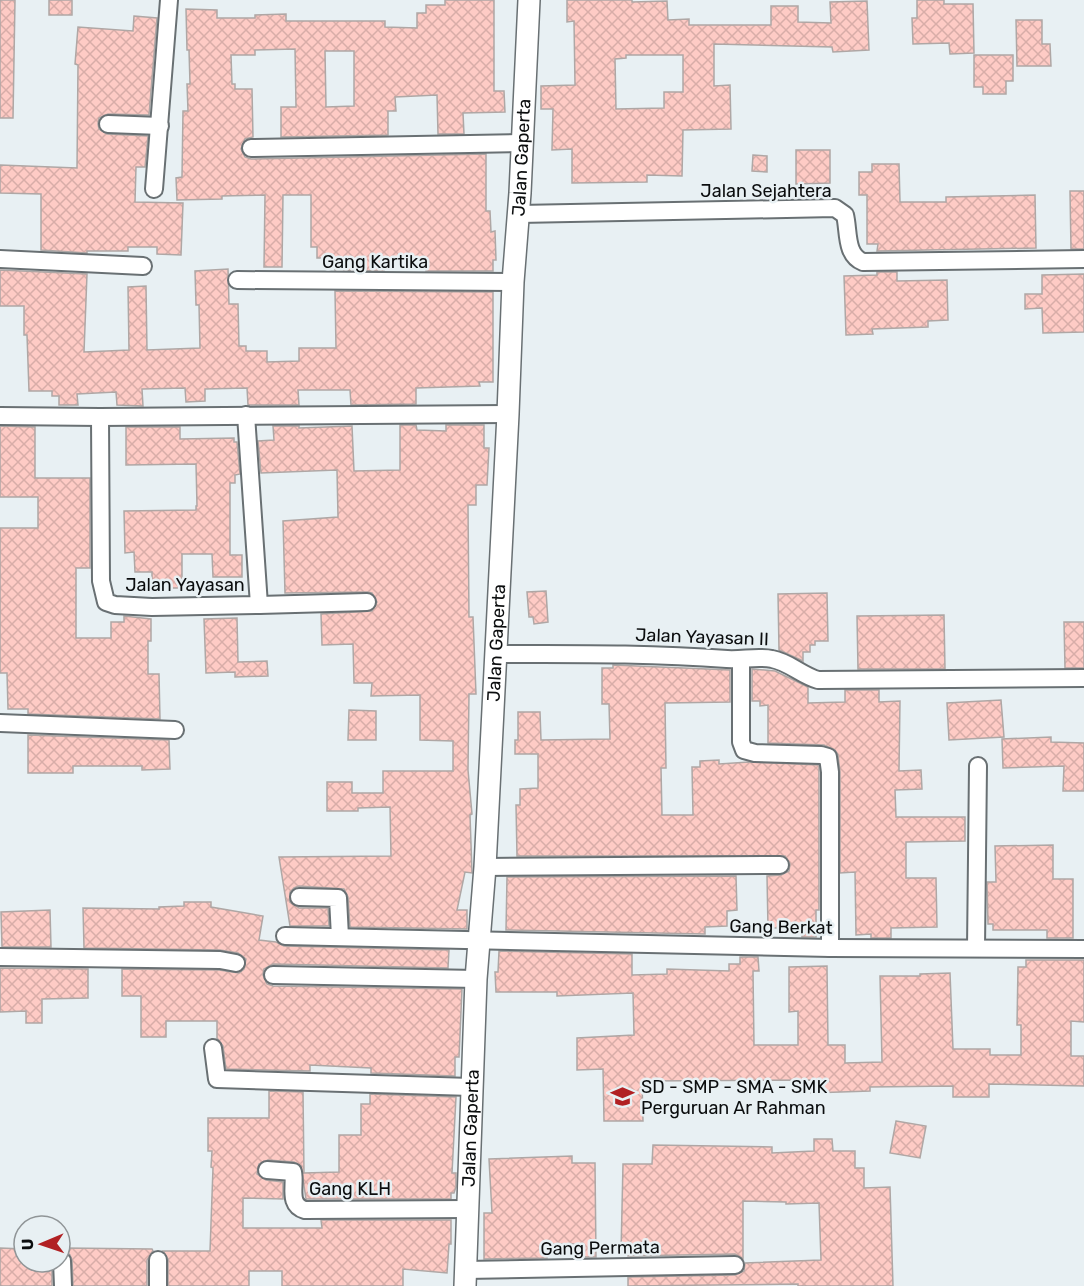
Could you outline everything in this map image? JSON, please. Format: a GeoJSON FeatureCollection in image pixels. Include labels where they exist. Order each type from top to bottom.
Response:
{"type":"FeatureCollection","features":[{"type":"Feature","properties":{"kind":"street"},"geometry":{"type":"LineString","coordinates":[[154,189],[169,0]]}},
{"type":"Feature","properties":{"kind":"street","name":"Jalan Gaperta"},"geometry":{"type":"LineString","coordinates":[[465,1278],[476,979],[484,867],[529,0]]}},
{"type":"Feature","properties":{"kind":"street"},"geometry":{"type":"LineString","coordinates":[[108,124],[160,126]]}},
{"type":"Feature","properties":{"kind":"street"},"geometry":{"type":"LineString","coordinates":[[251,148],[522,142]]}},
{"type":"Feature","properties":{"kind":"street","name":"Jalan Sejahtera"},"geometry":{"type":"LineString","coordinates":[[519,214],[830,207],[838,209],[845,215],[850,250],[858,260],[863,262],[1084,259]]}},
{"type":"Feature","properties":{"kind":"street"},"geometry":{"type":"LineString","coordinates":[[0,259],[143,266]]}},
{"type":"Feature","properties":{"kind":"street","name":"Gang Kartika"},"geometry":{"type":"LineString","coordinates":[[237,280],[513,282]]}},
{"type":"Feature","properties":{"kind":"street"},"geometry":{"type":"LineString","coordinates":[[0,416],[508,414]]}},
{"type":"Feature","properties":{"kind":"street","name":"Jalan Yayasan"},"geometry":{"type":"LineString","coordinates":[[100,417],[101,580],[106,602],[152,607],[259,605],[246,415]]}},
{"type":"Feature","properties":{"kind":"street"},"geometry":{"type":"LineString","coordinates":[[259,605],[367,602]]}},
{"type":"Feature","properties":{"kind":"street","name":"Jalan Yayasan II"},"geometry":{"type":"LineString","coordinates":[[494,654],[639,654],[777,660],[807,677],[818,680],[1084,678]]}},
{"type":"Feature","properties":{"kind":"street"},"geometry":{"type":"LineString","coordinates":[[741,660],[741,742],[744,750],[821,754],[828,757],[830,772],[830,948]]}},
{"type":"Feature","properties":{"kind":"street"},"geometry":{"type":"LineString","coordinates":[[0,723],[175,730]]}},
{"type":"Feature","properties":{"kind":"street"},"geometry":{"type":"LineString","coordinates":[[976,948],[978,766]]}},
{"type":"Feature","properties":{"kind":"street"},"geometry":{"type":"LineString","coordinates":[[484,867],[780,865]]}},
{"type":"Feature","properties":{"kind":"street"},"geometry":{"type":"LineString","coordinates":[[299,897],[338,898],[340,938]]}},
{"type":"Feature","properties":{"kind":"street","name":"Gang Berkat"},"geometry":{"type":"LineString","coordinates":[[285,936],[830,948],[1084,949]]}},
{"type":"Feature","properties":{"kind":"street"},"geometry":{"type":"LineString","coordinates":[[0,957],[209,960],[236,963]]}},
{"type":"Feature","properties":{"kind":"street"},"geometry":{"type":"LineString","coordinates":[[273,975],[476,979]]}},
{"type":"Feature","properties":{"kind":"street"},"geometry":{"type":"LineString","coordinates":[[213,1048],[216,1079],[471,1087]]}},
{"type":"Feature","properties":{"kind":"street","name":"Gang KLH"},"geometry":{"type":"LineString","coordinates":[[267,1170],[292,1172],[294,1203],[301,1209],[467,1209]]}},
{"type":"Feature","properties":{"kind":"street"},"geometry":{"type":"LineString","coordinates":[[158,1260],[158,1286]]}},
{"type":"Feature","properties":{"kind":"street","name":"Gang Permata"},"geometry":{"type":"LineString","coordinates":[[465,1278],[735,1265]]}},
{"type":"Feature","properties":{"kind":"building"},"geometry":{"type":"Polygon","coordinates":[[[0,0],[15,0],[13,118],[0,118],[0,0]]]}},
{"type":"Feature","properties":{"kind":"building"},"geometry":{"type":"Polygon","coordinates":[[[49,0],[72,0],[72,15],[49,15],[49,0]]]}},
{"type":"Feature","properties":{"kind":"building"},"geometry":{"type":"Polygon","coordinates":[[[445,0],[494,0],[494,91],[504,91],[505,112],[463,113],[464,134],[438,134],[437,95],[395,97],[396,111],[388,111],[388,135],[281,137],[281,107],[296,107],[295,49],[255,50],[255,55],[231,55],[232,84],[235,84],[235,89],[252,89],[253,137],[245,139],[241,149],[245,157],[251,159],[486,154],[486,211],[490,211],[491,232],[495,231],[496,260],[493,260],[493,271],[426,271],[426,258],[391,258],[391,261],[384,261],[384,271],[335,270],[335,258],[317,258],[317,247],[311,247],[311,195],[283,195],[282,267],[264,267],[265,195],[177,200],[176,178],[182,177],[183,111],[188,111],[187,84],[190,84],[186,9],[217,10],[217,18],[255,18],[255,15],[286,14],[286,21],[385,21],[385,27],[417,28],[417,13],[426,13],[426,5],[445,5],[445,0]],[[325,51],[326,107],[354,106],[354,51],[325,51]]]}},
{"type":"Feature","properties":{"kind":"building"},"geometry":{"type":"Polygon","coordinates":[[[567,0],[667,1],[668,20],[689,19],[689,25],[771,25],[771,6],[798,6],[798,22],[831,23],[830,2],[867,1],[869,50],[833,52],[832,47],[714,44],[714,86],[730,85],[731,129],[683,130],[682,176],[647,175],[647,182],[572,183],[572,149],[552,150],[553,109],[541,109],[541,86],[575,85],[574,21],[567,22],[567,0]],[[626,55],[626,58],[615,59],[616,109],[664,108],[664,92],[683,92],[683,55],[626,55]]]}},
{"type":"Feature","properties":{"kind":"building"},"geometry":{"type":"Polygon","coordinates":[[[917,0],[944,0],[944,4],[973,4],[974,53],[950,54],[949,43],[913,44],[912,18],[917,18],[917,0]]]}},
{"type":"Feature","properties":{"kind":"building"},"geometry":{"type":"Polygon","coordinates":[[[134,16],[157,18],[149,115],[108,114],[99,118],[98,124],[99,129],[107,134],[148,136],[145,167],[136,167],[135,202],[183,203],[181,255],[157,254],[157,247],[128,247],[128,251],[87,251],[87,253],[41,250],[41,194],[0,193],[0,165],[77,168],[78,65],[75,64],[78,27],[133,31],[134,16]]]}},
{"type":"Feature","properties":{"kind":"building"},"geometry":{"type":"Polygon","coordinates":[[[1016,20],[1042,20],[1042,44],[1050,44],[1051,66],[1017,66],[1016,20]]]}},
{"type":"Feature","properties":{"kind":"building"},"geometry":{"type":"Polygon","coordinates":[[[974,55],[1013,55],[1013,81],[1006,81],[1006,94],[983,94],[983,87],[974,87],[974,55]]]}},
{"type":"Feature","properties":{"kind":"building"},"geometry":{"type":"Polygon","coordinates":[[[796,150],[830,150],[830,183],[796,184],[796,150]]]}},
{"type":"Feature","properties":{"kind":"building"},"geometry":{"type":"Polygon","coordinates":[[[753,155],[767,156],[767,172],[752,171],[753,155]]]}},
{"type":"Feature","properties":{"kind":"building"},"geometry":{"type":"Polygon","coordinates":[[[872,164],[899,164],[900,202],[946,202],[946,197],[1035,195],[1036,248],[877,251],[878,244],[867,244],[867,195],[859,195],[859,172],[872,172],[872,164]]]}},
{"type":"Feature","properties":{"kind":"building"},"geometry":{"type":"Polygon","coordinates":[[[1070,191],[1084,191],[1084,249],[1071,249],[1070,191]]]}},
{"type":"Feature","properties":{"kind":"building"},"geometry":{"type":"Polygon","coordinates":[[[228,269],[229,304],[238,304],[239,346],[246,346],[246,351],[267,351],[267,362],[299,361],[299,348],[336,348],[335,291],[493,292],[493,382],[479,382],[480,386],[416,388],[416,404],[351,405],[350,390],[298,390],[299,405],[248,405],[247,388],[205,389],[205,401],[186,402],[185,388],[142,389],[143,406],[117,405],[116,392],[77,394],[78,405],[59,405],[59,396],[52,396],[52,391],[29,391],[24,306],[0,306],[0,270],[87,274],[84,352],[129,350],[128,287],[146,286],[147,350],[200,348],[195,271],[228,269]]]}},
{"type":"Feature","properties":{"kind":"building"},"geometry":{"type":"Polygon","coordinates":[[[877,272],[897,272],[897,281],[947,280],[948,320],[928,321],[928,327],[872,329],[873,334],[846,335],[844,276],[877,275],[877,272]]]}},
{"type":"Feature","properties":{"kind":"building"},"geometry":{"type":"Polygon","coordinates":[[[1084,274],[1084,332],[1043,333],[1042,308],[1025,309],[1025,294],[1042,294],[1042,275],[1084,274]]]}},
{"type":"Feature","properties":{"kind":"building"},"geometry":{"type":"Polygon","coordinates":[[[400,425],[416,425],[417,430],[446,431],[446,425],[484,425],[484,448],[489,448],[487,485],[476,485],[476,505],[468,505],[469,617],[473,617],[476,694],[469,694],[468,770],[472,814],[470,815],[472,873],[465,872],[457,910],[467,910],[467,929],[350,927],[348,897],[344,889],[299,886],[290,892],[290,902],[299,908],[328,908],[329,926],[290,926],[279,857],[391,856],[390,807],[358,808],[358,811],[327,811],[327,782],[352,782],[352,793],[383,793],[383,771],[453,771],[453,741],[420,740],[420,695],[371,696],[372,683],[354,683],[353,644],[322,645],[321,614],[372,611],[377,602],[372,593],[285,593],[283,521],[338,517],[337,470],[261,473],[258,441],[274,440],[273,426],[299,426],[299,428],[352,426],[354,471],[400,470],[400,425]]]}},
{"type":"Feature","properties":{"kind":"building"},"geometry":{"type":"Polygon","coordinates":[[[0,426],[35,427],[35,478],[90,478],[90,568],[76,568],[76,638],[111,638],[111,622],[124,622],[124,616],[151,619],[148,674],[159,674],[160,719],[28,714],[28,709],[8,709],[7,673],[0,673],[0,528],[38,528],[38,497],[0,497],[0,426]]]}},
{"type":"Feature","properties":{"kind":"building"},"geometry":{"type":"Polygon","coordinates":[[[126,427],[180,427],[180,439],[234,438],[234,442],[237,442],[240,474],[235,475],[235,483],[230,483],[230,555],[242,555],[242,577],[213,577],[212,554],[182,554],[182,588],[152,588],[152,572],[135,572],[134,552],[125,553],[124,511],[196,510],[196,464],[126,465],[126,427]]]}},
{"type":"Feature","properties":{"kind":"building"},"geometry":{"type":"Polygon","coordinates":[[[546,591],[548,622],[534,624],[533,617],[529,617],[527,592],[546,591]]]}},
{"type":"Feature","properties":{"kind":"building"},"geometry":{"type":"Polygon","coordinates":[[[827,593],[828,641],[815,641],[815,645],[810,645],[810,652],[803,652],[803,661],[779,650],[778,594],[827,593]]]}},
{"type":"Feature","properties":{"kind":"building"},"geometry":{"type":"Polygon","coordinates":[[[944,615],[945,669],[858,669],[857,616],[944,615]]]}},
{"type":"Feature","properties":{"kind":"building"},"geometry":{"type":"Polygon","coordinates":[[[237,618],[238,662],[267,661],[268,676],[235,677],[235,672],[206,673],[204,619],[237,618]]]}},
{"type":"Feature","properties":{"kind":"building"},"geometry":{"type":"Polygon","coordinates":[[[1064,622],[1084,622],[1084,668],[1065,668],[1064,622]]]}},
{"type":"Feature","properties":{"kind":"building"},"geometry":{"type":"Polygon","coordinates":[[[613,665],[730,670],[730,702],[665,703],[666,768],[661,768],[662,815],[693,815],[692,767],[700,767],[700,761],[719,760],[719,764],[749,762],[819,765],[819,910],[816,910],[816,937],[802,937],[802,928],[768,928],[767,876],[781,875],[789,871],[790,864],[785,856],[517,856],[516,805],[520,805],[520,789],[538,788],[538,754],[515,754],[515,740],[518,740],[518,712],[540,712],[541,740],[610,739],[609,704],[602,704],[602,668],[613,668],[613,665]]]}},
{"type":"Feature","properties":{"kind":"building"},"geometry":{"type":"Polygon","coordinates":[[[752,669],[775,671],[808,687],[808,703],[845,702],[845,690],[879,690],[879,702],[900,701],[899,771],[921,770],[922,789],[895,790],[896,817],[965,817],[965,841],[906,842],[906,878],[936,878],[937,927],[891,928],[891,938],[871,938],[871,934],[856,935],[855,872],[840,873],[838,755],[835,750],[824,745],[768,743],[768,705],[760,706],[760,701],[752,701],[752,669]]]}},
{"type":"Feature","properties":{"kind":"building"},"geometry":{"type":"Polygon","coordinates":[[[1001,700],[1004,737],[949,740],[947,703],[1001,700]]]}},
{"type":"Feature","properties":{"kind":"building"},"geometry":{"type":"Polygon","coordinates":[[[349,710],[376,711],[376,740],[348,740],[349,710]]]}},
{"type":"Feature","properties":{"kind":"building"},"geometry":{"type":"Polygon","coordinates":[[[28,735],[169,740],[170,769],[142,770],[142,766],[73,766],[73,773],[28,773],[28,735]]]}},
{"type":"Feature","properties":{"kind":"building"},"geometry":{"type":"Polygon","coordinates":[[[1051,737],[1051,742],[1084,743],[1084,791],[1063,791],[1064,766],[1003,768],[1002,739],[1051,737]]]}},
{"type":"Feature","properties":{"kind":"building"},"geometry":{"type":"Polygon","coordinates":[[[1053,845],[1053,879],[1073,879],[1073,938],[1047,938],[1047,930],[993,930],[993,924],[988,924],[987,882],[996,882],[995,846],[1053,845]]]}},
{"type":"Feature","properties":{"kind":"building"},"geometry":{"type":"Polygon","coordinates":[[[736,876],[737,910],[727,911],[727,926],[705,927],[705,934],[506,930],[507,877],[736,876]]]}},
{"type":"Feature","properties":{"kind":"building"},"geometry":{"type":"Polygon","coordinates":[[[184,902],[211,902],[211,907],[263,916],[259,940],[276,942],[284,946],[449,950],[448,968],[273,964],[264,969],[263,975],[267,984],[273,986],[462,989],[459,1057],[455,1057],[455,1076],[371,1073],[371,1068],[310,1065],[310,1071],[226,1069],[223,1046],[217,1038],[217,1021],[166,1021],[166,1037],[141,1037],[141,996],[122,996],[122,969],[219,970],[239,973],[244,969],[246,959],[238,953],[220,950],[84,948],[83,908],[159,909],[159,907],[184,906],[184,902]]]}},
{"type":"Feature","properties":{"kind":"building"},"geometry":{"type":"Polygon","coordinates":[[[50,910],[51,947],[2,947],[1,912],[50,910]]]}},
{"type":"Feature","properties":{"kind":"building"},"geometry":{"type":"Polygon","coordinates":[[[499,951],[632,954],[632,975],[667,974],[667,969],[729,971],[729,964],[740,964],[740,957],[758,957],[759,971],[753,971],[754,1045],[798,1045],[798,1011],[789,1012],[789,967],[827,966],[828,1045],[845,1045],[845,1063],[882,1062],[880,976],[950,973],[953,1049],[990,1049],[990,1055],[1021,1055],[1021,1025],[1017,1025],[1018,967],[1026,967],[1026,960],[1084,960],[1084,1022],[1071,1021],[1071,1056],[1084,1056],[1084,1086],[989,1084],[989,1097],[953,1097],[953,1086],[870,1087],[870,1091],[811,1093],[811,1080],[642,1081],[643,1121],[604,1121],[603,1069],[577,1070],[577,1038],[634,1035],[633,993],[557,996],[557,992],[496,992],[495,972],[498,972],[499,951]]]}},
{"type":"Feature","properties":{"kind":"building"},"geometry":{"type":"Polygon","coordinates":[[[0,968],[88,969],[88,998],[42,999],[42,1023],[26,1023],[26,1011],[0,1012],[0,968]]]}},
{"type":"Feature","properties":{"kind":"building"},"geometry":{"type":"Polygon","coordinates":[[[269,1091],[303,1092],[304,1173],[339,1172],[339,1135],[361,1135],[361,1104],[370,1104],[370,1094],[456,1097],[452,1173],[456,1173],[456,1187],[454,1193],[451,1193],[451,1199],[306,1199],[301,1166],[294,1162],[268,1160],[259,1164],[257,1174],[266,1180],[283,1182],[283,1199],[243,1198],[243,1228],[322,1228],[321,1220],[451,1220],[451,1244],[449,1244],[447,1273],[403,1269],[403,1286],[282,1286],[282,1271],[249,1271],[249,1286],[168,1286],[168,1259],[163,1251],[210,1251],[213,1168],[211,1167],[212,1151],[208,1151],[208,1118],[269,1118],[269,1091]]]}},
{"type":"Feature","properties":{"kind":"building"},"geometry":{"type":"Polygon","coordinates":[[[896,1121],[926,1126],[920,1158],[890,1153],[896,1121]]]}},
{"type":"Feature","properties":{"kind":"building"},"geometry":{"type":"Polygon","coordinates":[[[814,1139],[832,1139],[833,1151],[855,1151],[855,1168],[864,1168],[864,1188],[890,1187],[893,1286],[798,1286],[798,1284],[628,1286],[628,1277],[735,1275],[744,1271],[745,1263],[821,1260],[819,1203],[786,1204],[786,1202],[743,1201],[743,1259],[735,1254],[628,1256],[628,1253],[621,1253],[623,1164],[652,1164],[653,1145],[772,1147],[772,1153],[814,1151],[814,1139]]]}},
{"type":"Feature","properties":{"kind":"building"},"geometry":{"type":"Polygon","coordinates":[[[572,1156],[572,1163],[595,1163],[596,1257],[576,1257],[575,1244],[546,1244],[547,1258],[484,1259],[484,1213],[492,1213],[489,1159],[572,1156]]]}},
{"type":"Feature","properties":{"kind":"building"},"geometry":{"type":"Polygon","coordinates":[[[0,1248],[12,1248],[12,1274],[52,1274],[52,1286],[0,1286],[0,1248]]]}},
{"type":"Feature","properties":{"kind":"building"},"geometry":{"type":"Polygon","coordinates":[[[72,1248],[152,1249],[153,1251],[147,1260],[147,1286],[73,1286],[72,1248]]]}},
{"type":"Feature","properties":{"kind":"place","name":"SD - SMP - SMA - SMK Perguruan Ar Rahman"},"geometry":{"type":"Point","coordinates":[623,1097]}}]}
